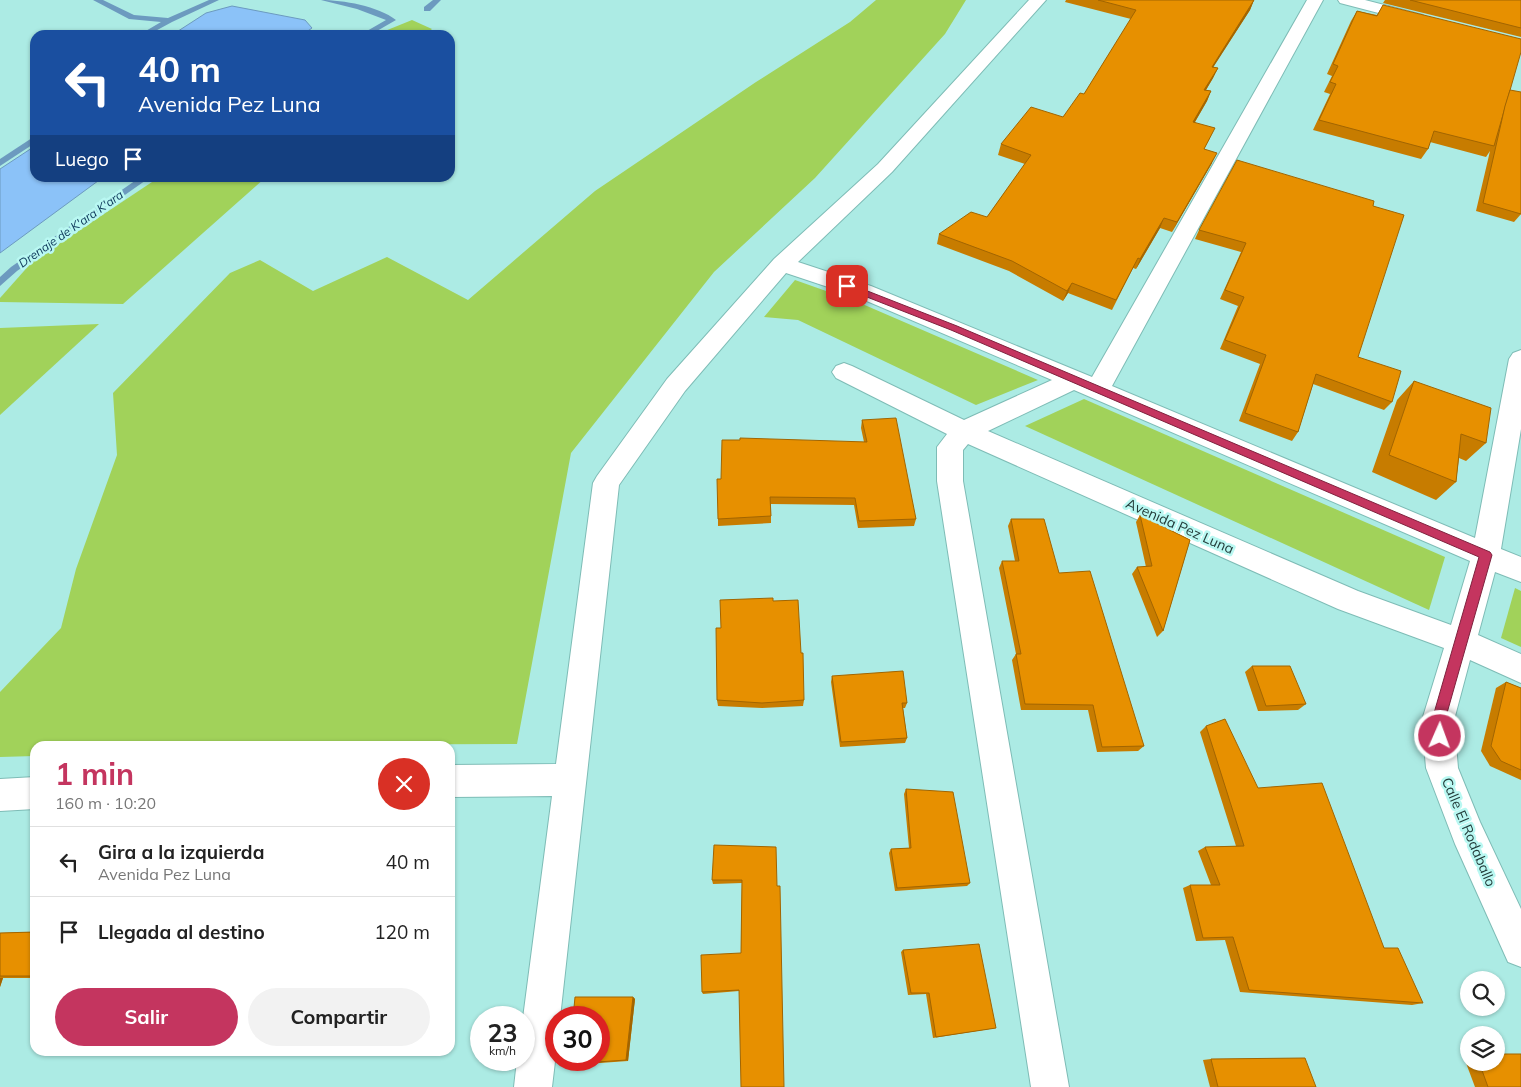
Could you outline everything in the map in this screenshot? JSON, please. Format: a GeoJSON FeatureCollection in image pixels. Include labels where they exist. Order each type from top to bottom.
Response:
{"type":"FeatureCollection","features":[{"type":"Feature","properties":{"kind":"street"},"geometry":{"type":"LineString","coordinates":[[533,1087],[606,483],[676,385],[782,264],[885,168],[1038,0]]}},
{"type":"Feature","properties":{"kind":"street"},"geometry":{"type":"LineString","coordinates":[[1050,1087],[950,481],[950,447],[964,431],[1086,384],[1315,0]]}},
{"type":"Feature","properties":{"kind":"street"},"geometry":{"type":"LineString","coordinates":[[1346,0],[1429,21]]}},
{"type":"Feature","properties":{"kind":"street"},"geometry":{"type":"LineString","coordinates":[[782,264],[873,295],[1521,570]]}},
{"type":"Feature","properties":{"kind":"street","name":"Calle El Rodaballo"},"geometry":{"type":"LineString","coordinates":[[1521,359],[1486,555],[1438,720],[1442,768],[1467,832],[1521,949]]}},
{"type":"Feature","properties":{"kind":"street","name":"Avenida Pez Luna"},"geometry":{"type":"LineString","coordinates":[[844,372],[964,431],[1348,600],[1460,641],[1521,669]]}},
{"type":"Feature","properties":{"kind":"street"},"geometry":{"type":"LineString","coordinates":[[455,781],[571,780]]}},
{"type":"Feature","properties":{"kind":"street"},"geometry":{"type":"LineString","coordinates":[[0,795],[30,793]]}},
{"type":"Feature","properties":{"kind":"green space"},"geometry":{"type":"Polygon","coordinates":[[[876,0],[966,0],[945,34],[815,178],[714,272],[571,453],[517,744],[455,744],[455,741],[30,741],[30,756],[0,757],[0,692],[61,628],[76,569],[117,455],[113,393],[230,273],[260,260],[313,291],[387,257],[468,300],[595,191],[756,82],[850,22],[876,0]]]}},
{"type":"Feature","properties":{"kind":"green space"},"geometry":{"type":"Polygon","coordinates":[[[412,20],[432,29],[431,30],[387,30],[412,20]]]}},
{"type":"Feature","properties":{"kind":"green space"},"geometry":{"type":"Polygon","coordinates":[[[152,182],[260,182],[123,304],[0,302],[0,298],[32,262],[152,182]]]}},
{"type":"Feature","properties":{"kind":"green space"},"geometry":{"type":"Polygon","coordinates":[[[795,280],[860,303],[1038,380],[976,405],[798,320],[764,317],[795,280]]]}},
{"type":"Feature","properties":{"kind":"green space"},"geometry":{"type":"Polygon","coordinates":[[[99,324],[0,415],[0,328],[99,324]]]}},
{"type":"Feature","properties":{"kind":"green space"},"geometry":{"type":"Polygon","coordinates":[[[1084,399],[1445,557],[1429,610],[1025,426],[1084,399]]]}},
{"type":"Feature","properties":{"kind":"green space"},"geometry":{"type":"Polygon","coordinates":[[[1515,588],[1521,591],[1521,647],[1501,638],[1515,588]]]}},
{"type":"Feature","properties":{"kind":"water"},"geometry":{"type":"Polygon","coordinates":[[[232,6],[305,20],[312,28],[309,30],[180,30],[206,13],[232,6]]]}},
{"type":"Feature","properties":{"kind":"water"},"geometry":{"type":"Polygon","coordinates":[[[30,149],[30,182],[97,182],[0,253],[0,169],[30,149]]]}},
{"type":"Feature","properties":{"kind":"building"},"geometry":{"type":"Polygon","coordinates":[[[1098,0],[1254,0],[1212,67],[1218,68],[1204,90],[1211,91],[1193,122],[1215,128],[1204,149],[1217,153],[1177,222],[1164,218],[1140,259],[1138,258],[1116,300],[1072,283],[1067,291],[1012,261],[939,234],[971,212],[987,217],[1031,155],[1001,144],[1031,107],[1063,117],[1080,93],[1084,94],[1136,10],[1098,0]]]}},
{"type":"Feature","properties":{"kind":"building"},"geometry":{"type":"Polygon","coordinates":[[[1410,0],[1521,0],[1521,28],[1410,0]]]}},
{"type":"Feature","properties":{"kind":"building"},"geometry":{"type":"Polygon","coordinates":[[[1383,5],[1521,39],[1521,52],[1494,146],[1434,131],[1428,149],[1319,120],[1336,84],[1330,82],[1338,66],[1333,64],[1357,11],[1377,16],[1383,5]]]}},
{"type":"Feature","properties":{"kind":"building"},"geometry":{"type":"Polygon","coordinates":[[[1510,90],[1521,92],[1521,214],[1483,203],[1510,90]]]}},
{"type":"Feature","properties":{"kind":"building"},"geometry":{"type":"Polygon","coordinates":[[[1237,160],[1374,201],[1373,206],[1404,215],[1358,357],[1401,371],[1392,402],[1316,374],[1298,432],[1245,413],[1266,355],[1225,340],[1244,297],[1225,290],[1246,243],[1199,230],[1237,160]]]}},
{"type":"Feature","properties":{"kind":"building"},"geometry":{"type":"Polygon","coordinates":[[[1414,381],[1491,408],[1486,443],[1461,434],[1456,482],[1389,455],[1414,381]]]}},
{"type":"Feature","properties":{"kind":"building"},"geometry":{"type":"Polygon","coordinates":[[[896,418],[916,519],[859,521],[855,498],[770,497],[771,516],[718,519],[717,479],[721,479],[722,440],[740,440],[740,438],[867,442],[862,420],[896,418]]]}},
{"type":"Feature","properties":{"kind":"building"},"geometry":{"type":"Polygon","coordinates":[[[1140,515],[1190,540],[1163,631],[1137,567],[1152,566],[1140,515]]]}},
{"type":"Feature","properties":{"kind":"building"},"geometry":{"type":"Polygon","coordinates":[[[1011,519],[1044,519],[1059,573],[1090,571],[1144,746],[1102,747],[1093,705],[1025,704],[1016,654],[1021,654],[1002,561],[1019,561],[1011,519]]]}},
{"type":"Feature","properties":{"kind":"building"},"geometry":{"type":"Polygon","coordinates":[[[773,598],[773,601],[798,600],[801,653],[803,653],[804,700],[762,703],[717,700],[716,628],[721,628],[720,600],[773,598]]]}},
{"type":"Feature","properties":{"kind":"building"},"geometry":{"type":"Polygon","coordinates":[[[1252,666],[1290,666],[1306,704],[1266,706],[1252,666]]]}},
{"type":"Feature","properties":{"kind":"building"},"geometry":{"type":"Polygon","coordinates":[[[903,671],[907,703],[902,703],[907,738],[841,742],[832,676],[903,671]]]}},
{"type":"Feature","properties":{"kind":"building"},"geometry":{"type":"Polygon","coordinates":[[[1506,682],[1521,688],[1521,770],[1501,761],[1491,746],[1506,682]]]}},
{"type":"Feature","properties":{"kind":"building"},"geometry":{"type":"Polygon","coordinates":[[[1225,719],[1258,788],[1322,783],[1384,948],[1398,948],[1423,1003],[1249,990],[1233,937],[1203,938],[1190,885],[1220,885],[1205,847],[1244,846],[1206,726],[1225,719]]]}},
{"type":"Feature","properties":{"kind":"building"},"geometry":{"type":"Polygon","coordinates":[[[906,789],[953,792],[970,883],[897,888],[891,849],[911,848],[906,789]]]}},
{"type":"Feature","properties":{"kind":"building"},"geometry":{"type":"Polygon","coordinates":[[[714,845],[776,847],[777,886],[780,886],[784,1087],[741,1087],[739,990],[702,992],[701,955],[741,953],[742,880],[712,880],[714,845]]]}},
{"type":"Feature","properties":{"kind":"building"},"geometry":{"type":"Polygon","coordinates":[[[30,932],[30,976],[0,976],[0,933],[30,932]]]}},
{"type":"Feature","properties":{"kind":"building"},"geometry":{"type":"Polygon","coordinates":[[[979,944],[996,1028],[936,1037],[929,993],[911,993],[903,950],[979,944]]]}},
{"type":"Feature","properties":{"kind":"building"},"geometry":{"type":"Polygon","coordinates":[[[575,997],[633,997],[626,1060],[610,1061],[610,1006],[574,1006],[575,997]]]}},
{"type":"Feature","properties":{"kind":"building"},"geometry":{"type":"Polygon","coordinates":[[[1505,1054],[1521,1054],[1521,1087],[1488,1087],[1482,1071],[1505,1071],[1505,1054]]]}},
{"type":"Feature","properties":{"kind":"building"},"geometry":{"type":"Polygon","coordinates":[[[1305,1058],[1316,1087],[1218,1087],[1211,1059],[1305,1058]]]}},
{"type":"Feature","properties":{"kind":"waterway"},"geometry":{"type":"LineString","coordinates":[[97,0],[132,17],[169,20]]}},
{"type":"Feature","properties":{"kind":"waterway"},"geometry":{"type":"LineString","coordinates":[[169,20],[215,0]]}},
{"type":"Feature","properties":{"kind":"waterway"},"geometry":{"type":"LineString","coordinates":[[325,0],[359,7],[392,20],[373,30]]}},
{"type":"Feature","properties":{"kind":"waterway","name":"Drenaje de K'ara K'ara"},"geometry":{"type":"LineString","coordinates":[[427,9],[437,0]]}},
{"type":"Feature","properties":{"kind":"waterway"},"geometry":{"type":"LineString","coordinates":[[152,30],[169,20]]}},
{"type":"Feature","properties":{"kind":"waterway"},"geometry":{"type":"LineString","coordinates":[[0,163],[30,142]]}},
{"type":"Feature","properties":{"kind":"waterway","name":"Drenaje de K'ara K'ara"},"geometry":{"type":"LineString","coordinates":[[0,283],[14,269],[138,182]]}},
{"type":"Feature","properties":{"kind":"route"},"geometry":{"type":"LineString","coordinates":[[847,286],[954,328],[1486,555],[1438,720],[1440,736]]}}]}
